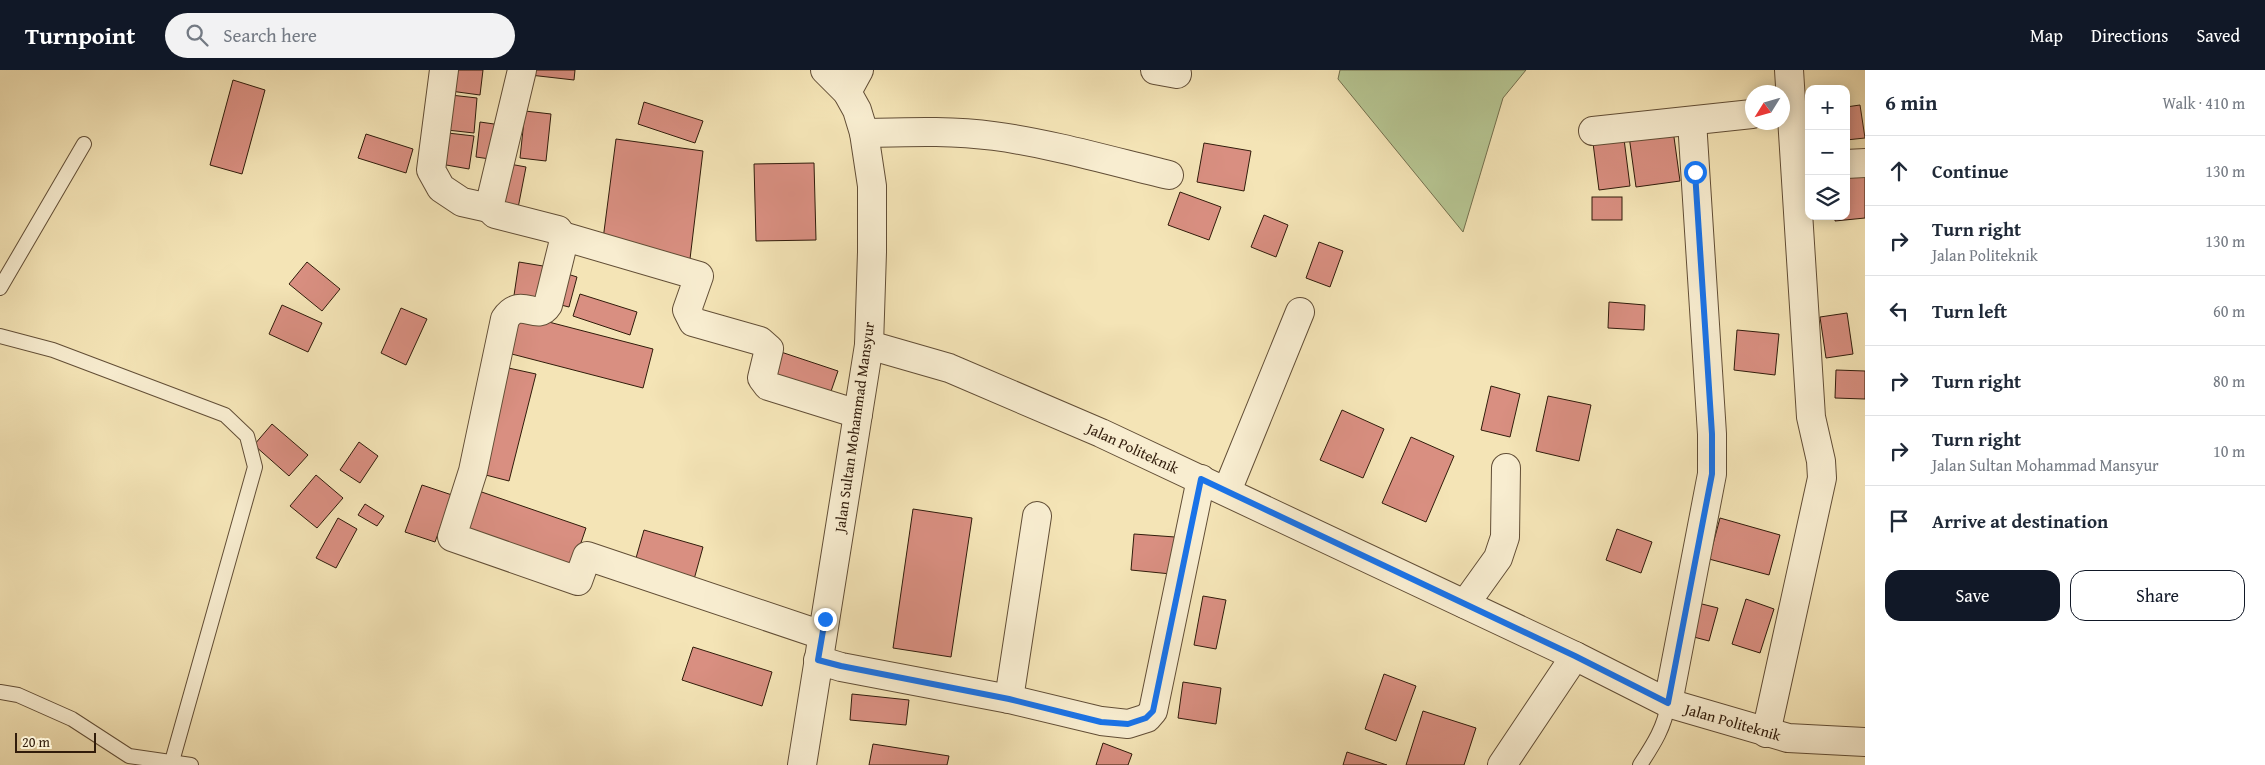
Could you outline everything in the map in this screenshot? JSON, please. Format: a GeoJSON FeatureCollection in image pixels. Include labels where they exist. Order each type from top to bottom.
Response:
{"type":"FeatureCollection","features":[{"type":"Feature","properties":{"kind":"street"},"geometry":{"type":"LineString","coordinates":[[444,70],[431,170],[441,188],[462,202],[489,208],[495,214],[558,230],[562,236],[561,253],[548,305],[545,310],[541,312],[517,308],[510,311],[505,319],[473,471],[452,537],[578,581],[587,556],[820,648],[841,666],[1009,699],[1101,722],[1128,724],[1146,718],[1153,711],[1201,479]]}},
{"type":"Feature","properties":{"kind":"street"},"geometry":{"type":"LineString","coordinates":[[489,208],[522,70]]}},
{"type":"Feature","properties":{"kind":"street","name":"Jalan Sultan Mohammad Mansyur"},"geometry":{"type":"LineString","coordinates":[[802,765],[869,345],[872,186],[864,133],[857,110],[853,81],[825,70]]}},
{"type":"Feature","properties":{"kind":"street"},"geometry":{"type":"LineString","coordinates":[[1788,85],[1789,70]]}},
{"type":"Feature","properties":{"kind":"street"},"geometry":{"type":"LineString","coordinates":[[1592,131],[1745,115]]}},
{"type":"Feature","properties":{"kind":"street"},"geometry":{"type":"LineString","coordinates":[[1668,703],[1712,474],[1712,434],[1692,121]]}},
{"type":"Feature","properties":{"kind":"street"},"geometry":{"type":"LineString","coordinates":[[1766,733],[1822,478],[1821,461],[1811,418],[1802,168],[1790,122]]}},
{"type":"Feature","properties":{"kind":"street"},"geometry":{"type":"LineString","coordinates":[[864,133],[919,132],[993,136],[1046,146],[1169,175]]}},
{"type":"Feature","properties":{"kind":"street"},"geometry":{"type":"LineString","coordinates":[[1850,164],[1865,163]]}},
{"type":"Feature","properties":{"kind":"street"},"geometry":{"type":"LineString","coordinates":[[562,236],[699,276],[687,310],[693,322],[760,341],[769,349],[762,378],[768,386],[858,414]]}},
{"type":"Feature","properties":{"kind":"street"},"geometry":{"type":"LineString","coordinates":[[1227,491],[1300,312]]}},
{"type":"Feature","properties":{"kind":"street","name":"Jalan Politeknik"},"geometry":{"type":"LineString","coordinates":[[869,345],[957,371],[1025,399],[1227,491],[1575,656],[1668,703],[1788,738],[1865,742]]}},
{"type":"Feature","properties":{"kind":"street"},"geometry":{"type":"LineString","coordinates":[[1465,604],[1498,558],[1505,537],[1506,468]]}},
{"type":"Feature","properties":{"kind":"street"},"geometry":{"type":"LineString","coordinates":[[1009,699],[1037,516]]}},
{"type":"Feature","properties":{"kind":"street"},"geometry":{"type":"LineString","coordinates":[[1502,765],[1575,656]]}},
{"type":"Feature","properties":{"kind":"lane"},"geometry":{"type":"LineString","coordinates":[[0,288],[84,144]]}},
{"type":"Feature","properties":{"kind":"lane"},"geometry":{"type":"LineString","coordinates":[[0,336],[52,350],[224,415],[247,436],[255,467],[171,764]]}},
{"type":"Feature","properties":{"kind":"lane"},"geometry":{"type":"LineString","coordinates":[[0,692],[18,695],[72,720],[129,756],[171,764],[191,765]]}},
{"type":"Feature","properties":{"kind":"lane"},"geometry":{"type":"LineString","coordinates":[[1640,765],[1666,720],[1668,703]]}},
{"type":"Feature","properties":{"kind":"green space"},"geometry":{"type":"Polygon","coordinates":[[[1340,70],[1526,70],[1503,98],[1463,232],[1338,79],[1340,70]]]}},
{"type":"Feature","properties":{"kind":"building"},"geometry":{"type":"Polygon","coordinates":[[[445,70],[483,70],[480,95],[443,90],[445,70]]]}},
{"type":"Feature","properties":{"kind":"building"},"geometry":{"type":"Polygon","coordinates":[[[531,70],[575,70],[574,80],[530,75],[531,70]]]}},
{"type":"Feature","properties":{"kind":"building"},"geometry":{"type":"Polygon","coordinates":[[[233,80],[265,90],[242,174],[210,165],[233,80]]]}},
{"type":"Feature","properties":{"kind":"building"},"geometry":{"type":"Polygon","coordinates":[[[442,94],[477,98],[474,133],[438,129],[442,94]]]}},
{"type":"Feature","properties":{"kind":"building"},"geometry":{"type":"Polygon","coordinates":[[[644,102],[703,121],[695,143],[638,124],[644,102]]]}},
{"type":"Feature","properties":{"kind":"building"},"geometry":{"type":"Polygon","coordinates":[[[1860,105],[1865,138],[1850,140],[1850,106],[1860,105]]]}},
{"type":"Feature","properties":{"kind":"building"},"geometry":{"type":"Polygon","coordinates":[[[525,111],[551,114],[546,161],[520,158],[525,111]]]}},
{"type":"Feature","properties":{"kind":"building"},"geometry":{"type":"Polygon","coordinates":[[[480,122],[501,125],[497,160],[476,157],[480,122]]]}},
{"type":"Feature","properties":{"kind":"building"},"geometry":{"type":"Polygon","coordinates":[[[1673,130],[1680,181],[1636,187],[1629,136],[1673,130]]]}},
{"type":"Feature","properties":{"kind":"building"},"geometry":{"type":"Polygon","coordinates":[[[439,132],[474,136],[469,169],[435,163],[439,132]]]}},
{"type":"Feature","properties":{"kind":"building"},"geometry":{"type":"Polygon","coordinates":[[[366,134],[413,149],[406,173],[358,158],[366,134]]]}},
{"type":"Feature","properties":{"kind":"building"},"geometry":{"type":"Polygon","coordinates":[[[616,139],[703,151],[690,259],[602,247],[616,139]]]}},
{"type":"Feature","properties":{"kind":"building"},"geometry":{"type":"Polygon","coordinates":[[[1624,139],[1630,186],[1599,190],[1593,143],[1624,139]]]}},
{"type":"Feature","properties":{"kind":"building"},"geometry":{"type":"Polygon","coordinates":[[[1204,143],[1251,151],[1244,191],[1197,182],[1204,143]]]}},
{"type":"Feature","properties":{"kind":"building"},"geometry":{"type":"Polygon","coordinates":[[[504,163],[526,167],[518,208],[497,204],[504,163]]]}},
{"type":"Feature","properties":{"kind":"building"},"geometry":{"type":"Polygon","coordinates":[[[814,163],[816,240],[756,241],[754,164],[814,163]]]}},
{"type":"Feature","properties":{"kind":"building"},"geometry":{"type":"Polygon","coordinates":[[[1865,173],[1865,218],[1850,220],[1850,175],[1865,173]]]}},
{"type":"Feature","properties":{"kind":"building"},"geometry":{"type":"Polygon","coordinates":[[[1180,192],[1221,207],[1209,240],[1168,225],[1180,192]]]}},
{"type":"Feature","properties":{"kind":"building"},"geometry":{"type":"Polygon","coordinates":[[[1592,197],[1622,197],[1622,220],[1592,220],[1592,197]]]}},
{"type":"Feature","properties":{"kind":"building"},"geometry":{"type":"Polygon","coordinates":[[[1264,215],[1288,225],[1276,257],[1251,247],[1264,215]]]}},
{"type":"Feature","properties":{"kind":"building"},"geometry":{"type":"Polygon","coordinates":[[[1319,242],[1343,251],[1330,287],[1306,278],[1319,242]]]}},
{"type":"Feature","properties":{"kind":"building"},"geometry":{"type":"Polygon","coordinates":[[[307,262],[340,289],[322,311],[289,284],[307,262]]]}},
{"type":"Feature","properties":{"kind":"building"},"geometry":{"type":"Polygon","coordinates":[[[519,262],[543,266],[538,306],[513,302],[519,262]]]}},
{"type":"Feature","properties":{"kind":"building"},"geometry":{"type":"Polygon","coordinates":[[[561,272],[577,277],[569,307],[553,303],[561,272]]]}},
{"type":"Feature","properties":{"kind":"building"},"geometry":{"type":"Polygon","coordinates":[[[580,294],[637,312],[630,335],[573,316],[580,294]]]}},
{"type":"Feature","properties":{"kind":"building"},"geometry":{"type":"Polygon","coordinates":[[[1609,302],[1645,305],[1644,330],[1608,328],[1609,302]]]}},
{"type":"Feature","properties":{"kind":"building"},"geometry":{"type":"Polygon","coordinates":[[[282,305],[322,323],[308,352],[269,334],[282,305]]]}},
{"type":"Feature","properties":{"kind":"building"},"geometry":{"type":"Polygon","coordinates":[[[401,308],[427,319],[406,365],[381,353],[401,308]]]}},
{"type":"Feature","properties":{"kind":"building"},"geometry":{"type":"Polygon","coordinates":[[[514,313],[653,349],[643,388],[504,352],[514,313]]]}},
{"type":"Feature","properties":{"kind":"building"},"geometry":{"type":"Polygon","coordinates":[[[1847,313],[1853,354],[1826,358],[1820,317],[1847,313]]]}},
{"type":"Feature","properties":{"kind":"building"},"geometry":{"type":"Polygon","coordinates":[[[1737,330],[1779,334],[1775,375],[1734,370],[1737,330]]]}},
{"type":"Feature","properties":{"kind":"building"},"geometry":{"type":"Polygon","coordinates":[[[775,350],[838,371],[828,400],[765,379],[775,350]]]}},
{"type":"Feature","properties":{"kind":"building"},"geometry":{"type":"Polygon","coordinates":[[[504,367],[536,374],[509,481],[478,473],[504,367]]]}},
{"type":"Feature","properties":{"kind":"building"},"geometry":{"type":"Polygon","coordinates":[[[1836,370],[1865,371],[1865,399],[1835,398],[1836,370]]]}},
{"type":"Feature","properties":{"kind":"building"},"geometry":{"type":"Polygon","coordinates":[[[1491,386],[1520,394],[1510,437],[1481,430],[1491,386]]]}},
{"type":"Feature","properties":{"kind":"building"},"geometry":{"type":"Polygon","coordinates":[[[1548,396],[1591,405],[1579,461],[1536,451],[1548,396]]]}},
{"type":"Feature","properties":{"kind":"building"},"geometry":{"type":"Polygon","coordinates":[[[1342,410],[1384,429],[1363,478],[1320,460],[1342,410]]]}},
{"type":"Feature","properties":{"kind":"building"},"geometry":{"type":"Polygon","coordinates":[[[272,424],[308,455],[289,476],[254,445],[272,424]]]}},
{"type":"Feature","properties":{"kind":"building"},"geometry":{"type":"Polygon","coordinates":[[[1411,437],[1454,456],[1426,522],[1382,503],[1411,437]]]}},
{"type":"Feature","properties":{"kind":"building"},"geometry":{"type":"Polygon","coordinates":[[[359,442],[378,456],[360,483],[340,470],[359,442]]]}},
{"type":"Feature","properties":{"kind":"building"},"geometry":{"type":"Polygon","coordinates":[[[316,475],[343,498],[317,528],[290,506],[316,475]]]}},
{"type":"Feature","properties":{"kind":"building"},"geometry":{"type":"Polygon","coordinates":[[[422,485],[452,495],[435,542],[405,532],[422,485]]]}},
{"type":"Feature","properties":{"kind":"building"},"geometry":{"type":"Polygon","coordinates":[[[473,489],[586,528],[571,572],[458,533],[473,489]]]}},
{"type":"Feature","properties":{"kind":"building"},"geometry":{"type":"Polygon","coordinates":[[[365,504],[384,516],[377,526],[358,515],[365,504]]]}},
{"type":"Feature","properties":{"kind":"building"},"geometry":{"type":"Polygon","coordinates":[[[913,509],[972,518],[951,657],[893,648],[913,509]]]}},
{"type":"Feature","properties":{"kind":"building"},"geometry":{"type":"Polygon","coordinates":[[[338,518],[357,529],[336,568],[316,558],[338,518]]]}},
{"type":"Feature","properties":{"kind":"building"},"geometry":{"type":"Polygon","coordinates":[[[1720,518],[1780,535],[1769,575],[1709,559],[1720,518]]]}},
{"type":"Feature","properties":{"kind":"building"},"geometry":{"type":"Polygon","coordinates":[[[1617,529],[1652,542],[1641,573],[1606,560],[1617,529]]]}},
{"type":"Feature","properties":{"kind":"building"},"geometry":{"type":"Polygon","coordinates":[[[644,530],[703,547],[693,583],[634,565],[644,530]]]}},
{"type":"Feature","properties":{"kind":"building"},"geometry":{"type":"Polygon","coordinates":[[[1134,534],[1175,537],[1171,574],[1131,570],[1134,534]]]}},
{"type":"Feature","properties":{"kind":"building"},"geometry":{"type":"Polygon","coordinates":[[[1203,596],[1226,600],[1216,649],[1194,645],[1203,596]]]}},
{"type":"Feature","properties":{"kind":"building"},"geometry":{"type":"Polygon","coordinates":[[[1746,599],[1774,609],[1760,653],[1732,644],[1746,599]]]}},
{"type":"Feature","properties":{"kind":"building"},"geometry":{"type":"Polygon","coordinates":[[[1698,603],[1718,608],[1709,641],[1690,636],[1698,603]]]}},
{"type":"Feature","properties":{"kind":"building"},"geometry":{"type":"Polygon","coordinates":[[[693,647],[772,672],[762,706],[682,680],[693,647]]]}},
{"type":"Feature","properties":{"kind":"building"},"geometry":{"type":"Polygon","coordinates":[[[1384,674],[1416,686],[1396,741],[1365,729],[1384,674]]]}},
{"type":"Feature","properties":{"kind":"building"},"geometry":{"type":"Polygon","coordinates":[[[1183,682],[1221,688],[1216,724],[1178,718],[1183,682]]]}},
{"type":"Feature","properties":{"kind":"building"},"geometry":{"type":"Polygon","coordinates":[[[852,694],[909,700],[906,725],[850,720],[852,694]]]}},
{"type":"Feature","properties":{"kind":"building"},"geometry":{"type":"Polygon","coordinates":[[[1423,711],[1476,728],[1464,765],[1406,765],[1423,711]]]}},
{"type":"Feature","properties":{"kind":"building"},"geometry":{"type":"Polygon","coordinates":[[[1103,743],[1132,754],[1128,765],[1096,765],[1103,743]]]}},
{"type":"Feature","properties":{"kind":"building"},"geometry":{"type":"Polygon","coordinates":[[[873,744],[949,756],[947,765],[869,765],[873,744]]]}},
{"type":"Feature","properties":{"kind":"building"},"geometry":{"type":"Polygon","coordinates":[[[1347,752],[1387,765],[1343,765],[1347,752]]]}},
{"type":"Feature","properties":{"kind":"route"},"geometry":{"type":"LineString","coordinates":[[825,619],[818,660],[1009,699],[1101,722],[1128,724],[1140,722],[1153,711],[1201,479],[1575,656],[1668,703],[1712,474],[1708,356],[1695,172]]}}]}
